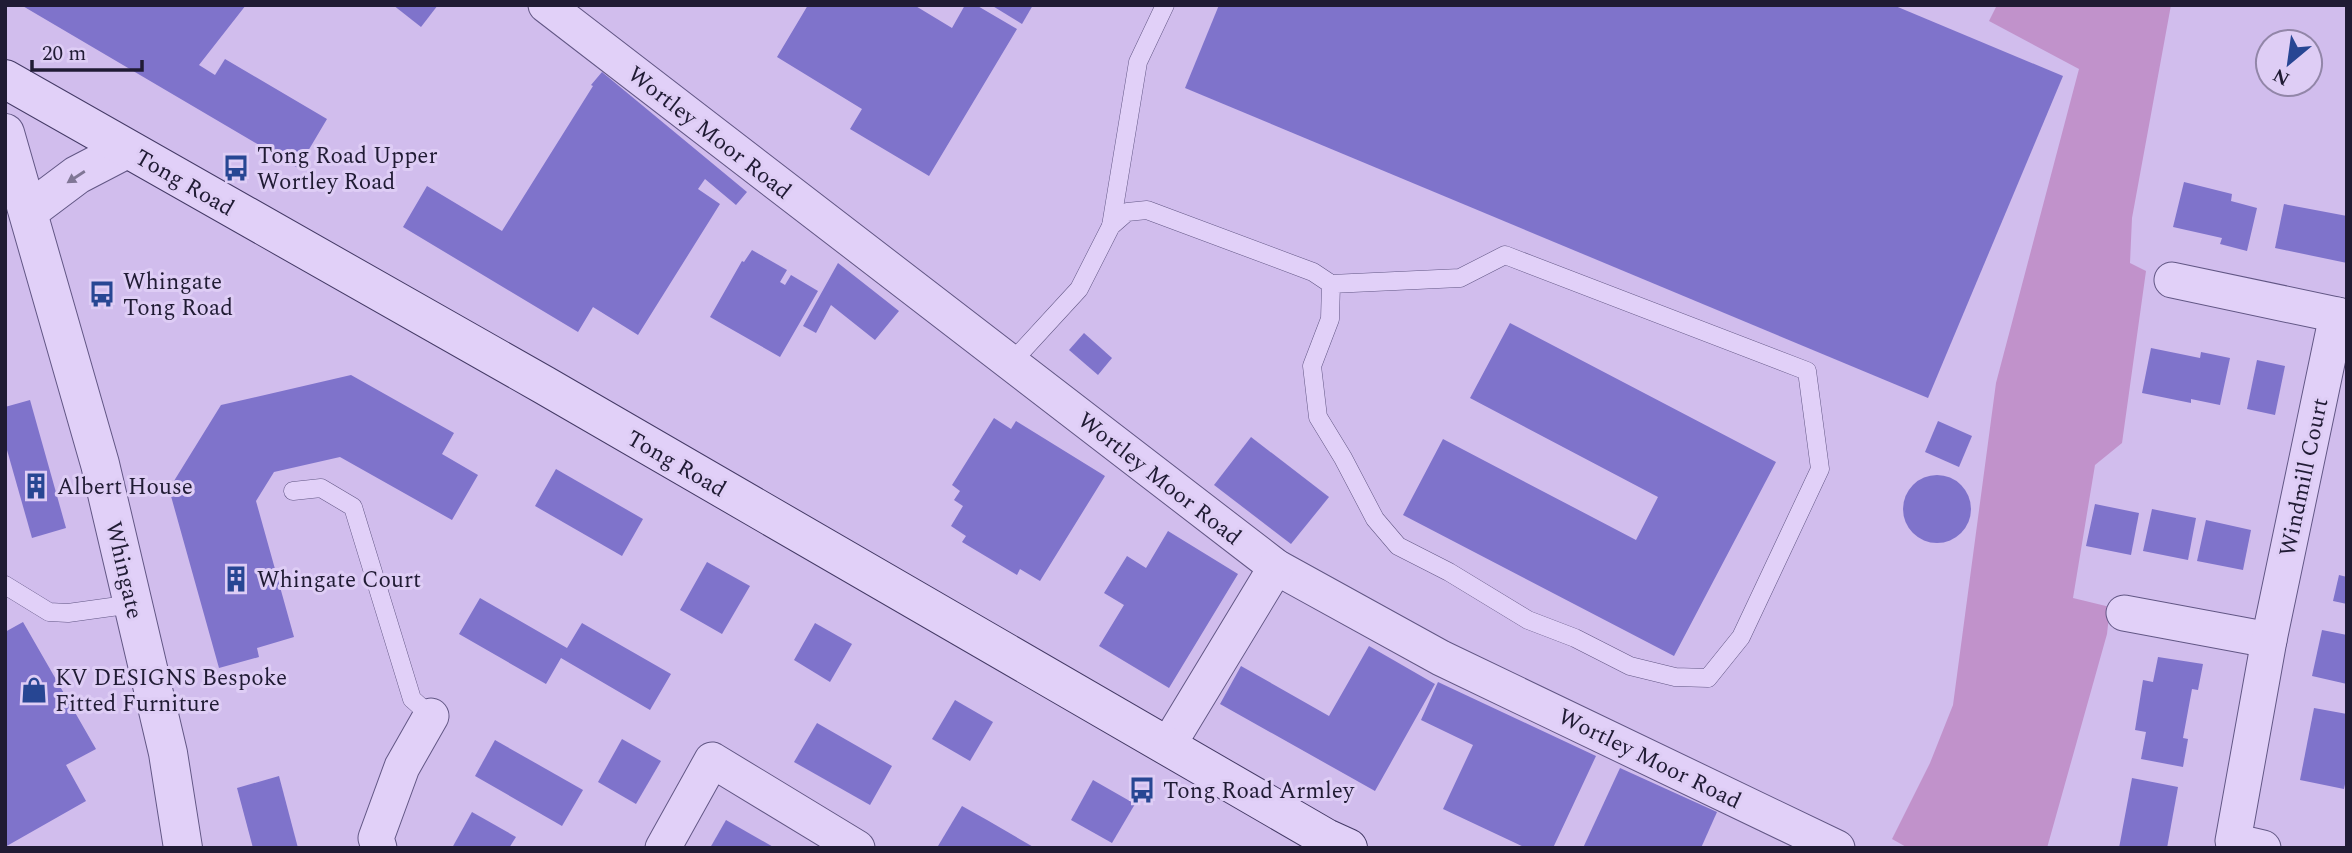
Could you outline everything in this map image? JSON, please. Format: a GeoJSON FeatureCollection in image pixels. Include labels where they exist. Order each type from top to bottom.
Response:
{"type":"FeatureCollection","features":[{"type":"Feature","properties":{"kind":"main road","name":"Tong Road"},"geometry":{"type":"LineString","coordinates":[[5,79],[589,411],[1332,845]]}},
{"type":"Feature","properties":{"kind":"main road","name":"Whingate"},"geometry":{"type":"LineString","coordinates":[[5,133],[17,211],[100,464],[168,752],[183,848]]}},
{"type":"Feature","properties":{"kind":"main road"},"geometry":{"type":"LineString","coordinates":[[17,211],[77,174],[127,149]]}},
{"type":"Feature","properties":{"kind":"street","name":"Wortley Moor Road"},"geometry":{"type":"LineString","coordinates":[[546,5],[1276,567],[1441,658],[1837,848]]}},
{"type":"Feature","properties":{"kind":"street"},"geometry":{"type":"LineString","coordinates":[[2172,280],[2342,316]]}},
{"type":"Feature","properties":{"kind":"street","name":"Windmill Court"},"geometry":{"type":"LineString","coordinates":[[2263,848],[2233,841],[2269,640],[2342,316]]}},
{"type":"Feature","properties":{"kind":"street"},"geometry":{"type":"LineString","coordinates":[[1167,747],[1276,567]]}},
{"type":"Feature","properties":{"kind":"street"},"geometry":{"type":"LineString","coordinates":[[2124,613],[2269,640]]}},
{"type":"Feature","properties":{"kind":"street"},"geometry":{"type":"LineString","coordinates":[[379,848],[376,838],[402,766],[431,716]]}},
{"type":"Feature","properties":{"kind":"street"},"geometry":{"type":"LineString","coordinates":[[663,848],[712,760],[857,848]]}},
{"type":"Feature","properties":{"kind":"lane"},"geometry":{"type":"LineString","coordinates":[[1011,363],[1079,289],[1111,226],[1138,62],[1165,5]]}},
{"type":"Feature","properties":{"kind":"lane"},"geometry":{"type":"LineString","coordinates":[[1111,226],[1127,212],[1147,210],[1312,272],[1331,284],[1460,278],[1505,255],[1807,371],[1820,469],[1741,637],[1708,678],[1675,677],[1630,666],[1576,638],[1528,620],[1449,572],[1398,546],[1376,519],[1318,417],[1312,366],[1330,319],[1331,284]]}},
{"type":"Feature","properties":{"kind":"lane"},"geometry":{"type":"LineString","coordinates":[[293,491],[321,488],[353,507],[412,699],[431,716]]}},
{"type":"Feature","properties":{"kind":"lane"},"geometry":{"type":"LineString","coordinates":[[5,585],[49,612],[68,613],[133,604]]}},
{"type":"Feature","properties":{"kind":"shaded area"},"geometry":{"type":"Polygon","coordinates":[[[1997,5],[2171,5],[2132,218],[2130,263],[2146,271],[2122,443],[2095,465],[2073,598],[2110,607],[2107,634],[2047,848],[1908,848],[1892,839],[1930,763],[1953,705],[1996,383],[2079,69],[1989,21],[1997,5]]]}},
{"type":"Feature","properties":{"kind":"building"},"geometry":{"type":"Polygon","coordinates":[[[21,5],[246,5],[199,65],[215,75],[225,59],[327,119],[298,168],[21,5]]]}},
{"type":"Feature","properties":{"kind":"building"},"geometry":{"type":"Polygon","coordinates":[[[393,5],[438,5],[421,27],[393,5]]]}},
{"type":"Feature","properties":{"kind":"building"},"geometry":{"type":"Polygon","coordinates":[[[808,5],[914,5],[952,28],[965,5],[976,5],[1017,29],[929,176],[850,129],[862,109],[777,57],[808,5]]]}},
{"type":"Feature","properties":{"kind":"building"},"geometry":{"type":"Polygon","coordinates":[[[991,5],[1033,5],[1022,24],[991,5]]]}},
{"type":"Feature","properties":{"kind":"building"},"geometry":{"type":"Polygon","coordinates":[[[1219,5],[1893,5],[2063,76],[1928,398],[1185,88],[1219,5]]]}},
{"type":"Feature","properties":{"kind":"building"},"geometry":{"type":"Polygon","coordinates":[[[602,72],[747,192],[736,205],[705,179],[698,189],[720,204],[638,335],[593,307],[578,332],[403,227],[427,186],[502,231],[593,86],[591,85],[602,72]]]}},
{"type":"Feature","properties":{"kind":"building"},"geometry":{"type":"Polygon","coordinates":[[[2184,182],[2232,194],[2231,201],[2257,208],[2247,251],[2220,244],[2222,238],[2173,227],[2184,182]]]}},
{"type":"Feature","properties":{"kind":"building"},"geometry":{"type":"Polygon","coordinates":[[[2284,204],[2347,216],[2347,263],[2275,248],[2284,204]]]}},
{"type":"Feature","properties":{"kind":"building"},"geometry":{"type":"Polygon","coordinates":[[[752,250],[787,270],[780,282],[785,285],[791,275],[818,291],[780,357],[710,317],[742,261],[744,262],[752,250]]]}},
{"type":"Feature","properties":{"kind":"building"},"geometry":{"type":"Polygon","coordinates":[[[838,263],[899,311],[875,340],[831,305],[816,333],[803,326],[838,263]]]}},
{"type":"Feature","properties":{"kind":"building"},"geometry":{"type":"Polygon","coordinates":[[[1510,323],[1776,462],[1674,656],[1403,515],[1443,439],[1636,540],[1658,497],[1470,398],[1510,323]]]}},
{"type":"Feature","properties":{"kind":"building"},"geometry":{"type":"Polygon","coordinates":[[[1084,333],[1112,358],[1098,375],[1069,350],[1084,333]]]}},
{"type":"Feature","properties":{"kind":"building"},"geometry":{"type":"Polygon","coordinates":[[[2151,348],[2200,358],[2201,352],[2230,358],[2220,405],[2191,399],[2191,403],[2142,393],[2151,348]]]}},
{"type":"Feature","properties":{"kind":"building"},"geometry":{"type":"Polygon","coordinates":[[[2257,360],[2285,366],[2275,415],[2247,409],[2257,360]]]}},
{"type":"Feature","properties":{"kind":"building","name":"Whingate Court"},"geometry":{"type":"Polygon","coordinates":[[[351,375],[454,433],[442,454],[478,475],[452,520],[340,457],[274,472],[256,501],[294,637],[257,648],[259,657],[219,668],[169,489],[221,405],[351,375]]]}},
{"type":"Feature","properties":{"kind":"building","name":"Albert House"},"geometry":{"type":"Polygon","coordinates":[[[30,400],[66,528],[32,538],[5,443],[5,407],[30,400]]]}},
{"type":"Feature","properties":{"kind":"building"},"geometry":{"type":"Polygon","coordinates":[[[994,418],[1011,429],[1016,421],[1105,476],[1040,581],[1020,569],[1017,575],[962,542],[966,536],[951,526],[963,506],[954,500],[960,491],[952,485],[994,418]]]}},
{"type":"Feature","properties":{"kind":"building"},"geometry":{"type":"Polygon","coordinates":[[[1938,421],[1972,436],[1959,467],[1925,452],[1938,421]]]}},
{"type":"Feature","properties":{"kind":"building"},"geometry":{"type":"Polygon","coordinates":[[[1251,437],[1329,497],[1291,544],[1214,485],[1251,437]]]}},
{"type":"Feature","properties":{"kind":"building"},"geometry":{"type":"Polygon","coordinates":[[[556,469],[643,519],[622,556],[535,506],[556,469]]]}},
{"type":"Feature","properties":{"kind":"building"},"geometry":{"type":"Polygon","coordinates":[[[1937,475],[1950,478],[1961,485],[1968,496],[1971,509],[1968,522],[1961,533],[1950,540],[1937,543],[1924,540],[1913,533],[1906,522],[1903,509],[1906,496],[1913,485],[1924,478],[1937,475]]]}},
{"type":"Feature","properties":{"kind":"building"},"geometry":{"type":"Polygon","coordinates":[[[2095,504],[2139,513],[2131,555],[2086,546],[2095,504]]]}},
{"type":"Feature","properties":{"kind":"building"},"geometry":{"type":"Polygon","coordinates":[[[2152,509],[2196,518],[2188,560],[2143,551],[2152,509]]]}},
{"type":"Feature","properties":{"kind":"building"},"geometry":{"type":"Polygon","coordinates":[[[2206,520],[2251,530],[2243,570],[2197,561],[2206,520]]]}},
{"type":"Feature","properties":{"kind":"building"},"geometry":{"type":"Polygon","coordinates":[[[1168,531],[1238,574],[1169,688],[1099,646],[1124,605],[1104,593],[1127,556],[1146,568],[1168,531]]]}},
{"type":"Feature","properties":{"kind":"building"},"geometry":{"type":"Polygon","coordinates":[[[707,562],[750,586],[722,634],[680,610],[707,562]]]}},
{"type":"Feature","properties":{"kind":"building"},"geometry":{"type":"Polygon","coordinates":[[[2339,575],[2347,577],[2347,604],[2333,601],[2339,575]]]}},
{"type":"Feature","properties":{"kind":"building"},"geometry":{"type":"Polygon","coordinates":[[[480,598],[567,648],[582,623],[671,674],[650,710],[561,658],[546,684],[459,634],[480,598]]]}},
{"type":"Feature","properties":{"kind":"building","name":"KV DESIGNS Bespoke Fitted Furniture"},"geometry":{"type":"Polygon","coordinates":[[[23,622],[96,749],[66,765],[86,801],[5,847],[5,632],[23,622]]]}},
{"type":"Feature","properties":{"kind":"building"},"geometry":{"type":"Polygon","coordinates":[[[815,623],[852,644],[830,682],[794,660],[815,623]]]}},
{"type":"Feature","properties":{"kind":"building"},"geometry":{"type":"Polygon","coordinates":[[[2322,630],[2347,635],[2347,684],[2312,676],[2322,630]]]}},
{"type":"Feature","properties":{"kind":"building"},"geometry":{"type":"Polygon","coordinates":[[[1369,646],[1435,684],[1375,791],[1220,704],[1241,666],[1329,716],[1369,646]]]}},
{"type":"Feature","properties":{"kind":"building"},"geometry":{"type":"Polygon","coordinates":[[[2158,657],[2203,664],[2198,690],[2192,689],[2183,738],[2188,739],[2183,767],[2141,759],[2146,732],[2135,730],[2143,680],[2153,682],[2158,657]]]}},
{"type":"Feature","properties":{"kind":"building"},"geometry":{"type":"Polygon","coordinates":[[[1438,682],[1596,756],[1553,848],[1526,848],[1443,809],[1473,745],[1421,720],[1438,682]]]}},
{"type":"Feature","properties":{"kind":"building"},"geometry":{"type":"Polygon","coordinates":[[[955,700],[993,722],[970,761],[932,739],[955,700]]]}},
{"type":"Feature","properties":{"kind":"building"},"geometry":{"type":"Polygon","coordinates":[[[2314,708],[2347,714],[2347,774],[2344,789],[2300,780],[2314,708]]]}},
{"type":"Feature","properties":{"kind":"building"},"geometry":{"type":"Polygon","coordinates":[[[817,723],[892,766],[870,805],[794,762],[817,723]]]}},
{"type":"Feature","properties":{"kind":"building"},"geometry":{"type":"Polygon","coordinates":[[[622,739],[661,761],[636,804],[598,782],[622,739]]]}},
{"type":"Feature","properties":{"kind":"building"},"geometry":{"type":"Polygon","coordinates":[[[495,740],[583,790],[562,826],[475,776],[495,740]]]}},
{"type":"Feature","properties":{"kind":"building"},"geometry":{"type":"Polygon","coordinates":[[[1620,768],[1717,812],[1701,848],[1583,848],[1620,768]]]}},
{"type":"Feature","properties":{"kind":"building"},"geometry":{"type":"Polygon","coordinates":[[[279,776],[298,848],[253,848],[237,788],[279,776]]]}},
{"type":"Feature","properties":{"kind":"building"},"geometry":{"type":"Polygon","coordinates":[[[2132,778],[2178,787],[2167,848],[2119,848],[2132,778]]]}},
{"type":"Feature","properties":{"kind":"building"},"geometry":{"type":"Polygon","coordinates":[[[1093,780],[1135,804],[1112,843],[1071,820],[1093,780]]]}},
{"type":"Feature","properties":{"kind":"building"},"geometry":{"type":"Polygon","coordinates":[[[962,806],[987,820],[1035,848],[938,846],[962,806]]]}},
{"type":"Feature","properties":{"kind":"building"},"geometry":{"type":"Polygon","coordinates":[[[472,812],[516,837],[509,848],[452,848],[472,812]]]}},
{"type":"Feature","properties":{"kind":"building"},"geometry":{"type":"Polygon","coordinates":[[[726,820],[775,848],[710,848],[726,820]]]}},
{"type":"Feature","properties":{"kind":"place","name":"Tong Road Upper Wortley Road"},"geometry":{"type":"Point","coordinates":[236,168]}},
{"type":"Feature","properties":{"kind":"place","name":"Whingate Tong Road"},"geometry":{"type":"Point","coordinates":[102,294]}},
{"type":"Feature","properties":{"kind":"place","name":"Albert House"},"geometry":{"type":"Point","coordinates":[36,486]}},
{"type":"Feature","properties":{"kind":"place","name":"Whingate Court"},"geometry":{"type":"Point","coordinates":[236,579]}},
{"type":"Feature","properties":{"kind":"place","name":"KV DESIGNS Bespoke Fitted Furniture"},"geometry":{"type":"Point","coordinates":[34,690]}},
{"type":"Feature","properties":{"kind":"place","name":"Tong Road Armley"},"geometry":{"type":"Point","coordinates":[1142,790]}}]}
